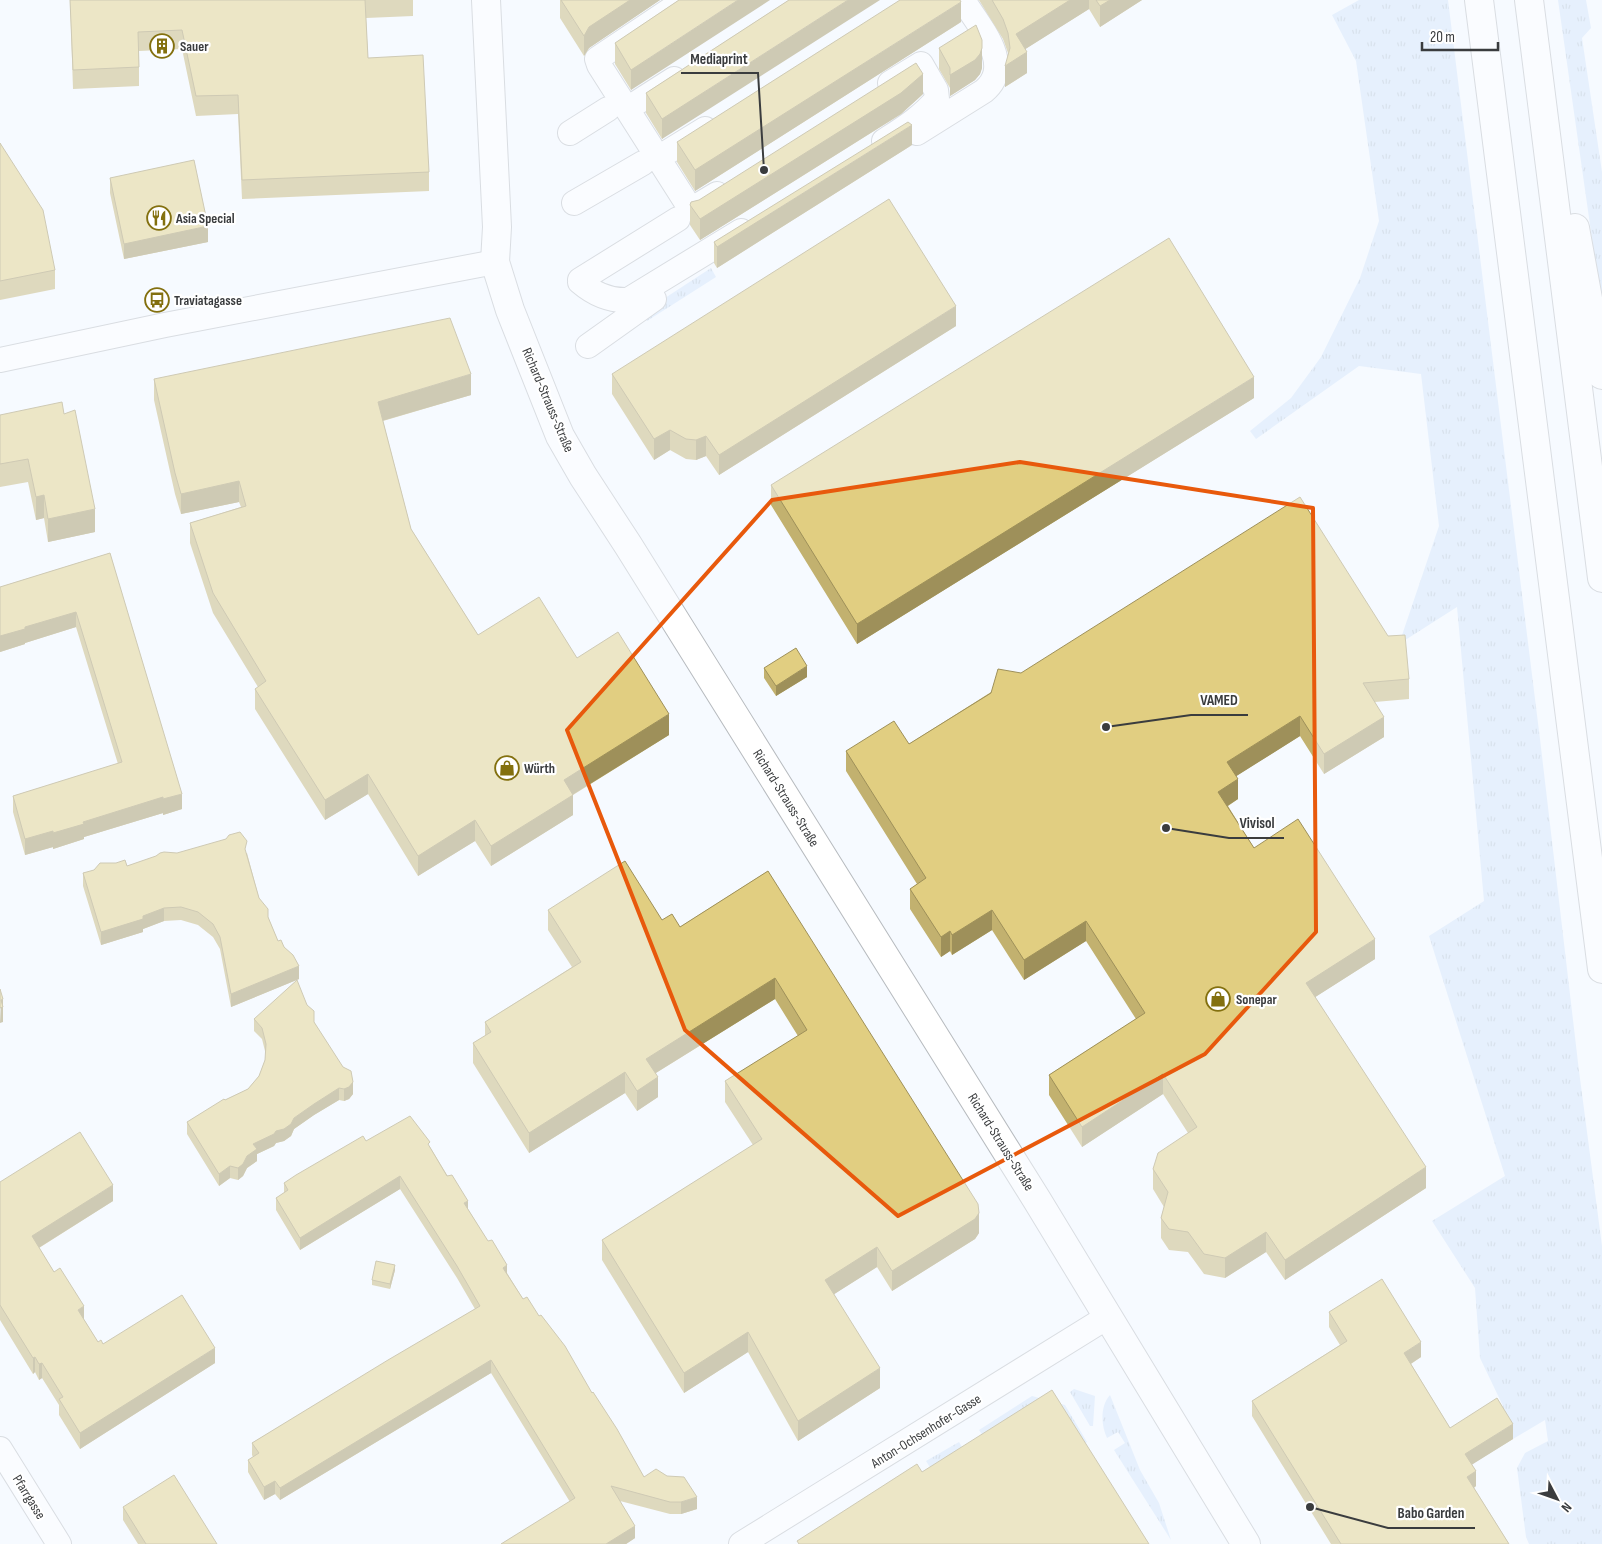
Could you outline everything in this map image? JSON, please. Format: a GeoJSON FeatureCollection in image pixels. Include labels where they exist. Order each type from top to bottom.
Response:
{"type":"FeatureCollection","features":[{"type":"Feature","properties":{"kind":"main road","name":"Richard-Strauss-Straße"},"geometry":{"type":"LineString","coordinates":[[486,0],[496,227],[495,262],[510,310],[557,430],[583,476],[1109,1316],[1246,1544]]}},
{"type":"Feature","properties":{"kind":"main road"},"geometry":{"type":"LineString","coordinates":[[1479,0],[1602,969]]}},
{"type":"Feature","properties":{"kind":"main road"},"geometry":{"type":"LineString","coordinates":[[1529,0],[1602,578]]}},
{"type":"Feature","properties":{"kind":"main road"},"geometry":{"type":"LineString","coordinates":[[1541,94],[1563,167],[1602,375]]}},
{"type":"Feature","properties":{"kind":"street"},"geometry":{"type":"LineString","coordinates":[[685,0],[597,59],[617,109],[650,161],[692,209],[734,183]]}},
{"type":"Feature","properties":{"kind":"street"},"geometry":{"type":"LineString","coordinates":[[874,93],[929,58],[937,99],[929,109],[872,154],[984,91],[992,84],[997,64],[995,52],[971,32],[963,0]]}},
{"type":"Feature","properties":{"kind":"street"},"geometry":{"type":"LineString","coordinates":[[570,134],[691,68]]}},
{"type":"Feature","properties":{"kind":"street"},"geometry":{"type":"LineString","coordinates":[[574,203],[650,161],[724,116]]}},
{"type":"Feature","properties":{"kind":"street"},"geometry":{"type":"LineString","coordinates":[[588,346],[758,226],[628,300],[615,301],[603,297],[580,281],[678,219]]}},
{"type":"Feature","properties":{"kind":"street"},"geometry":{"type":"LineString","coordinates":[[0,360],[495,262]]}},
{"type":"Feature","properties":{"kind":"street","name":"Anton-Ochsenhofer-Gasse"},"geometry":{"type":"LineString","coordinates":[[743,1544],[1109,1316]]}},
{"type":"Feature","properties":{"kind":"street","name":"Pfarrgasse"},"geometry":{"type":"LineString","coordinates":[[0,1449],[59,1544]]}},
{"type":"Feature","properties":{"kind":"highlighted area"},"geometry":{"type":"Polygon","coordinates":[[[1020,462],[1313,508],[1316,932],[1205,1054],[898,1216],[685,1030],[567,730],[772,500],[1020,462]]]}},
{"type":"Feature","properties":{"kind":"green space"},"geometry":{"type":"Polygon","coordinates":[[[1359,0],[1448,0],[1602,1246],[1602,1544],[1529,1544],[1526,1537],[1517,1468],[1525,1453],[1548,1441],[1545,1420],[1513,1439],[1497,1414],[1503,1406],[1480,1358],[1475,1288],[1432,1221],[1505,1176],[1429,936],[1484,901],[1457,607],[1399,644],[1439,526],[1421,374],[1359,366],[1256,439],[1250,431],[1291,398],[1321,357],[1360,278],[1379,221],[1356,61],[1332,15],[1359,0]]]}},
{"type":"Feature","properties":{"kind":"green space"},"geometry":{"type":"Polygon","coordinates":[[[1558,0],[1586,0],[1591,28],[1582,38],[1602,172],[1602,309],[1558,0]]]}},
{"type":"Feature","properties":{"kind":"green space"},"geometry":{"type":"Polygon","coordinates":[[[711,268],[716,277],[647,321],[642,313],[711,268]]]}},
{"type":"Feature","properties":{"kind":"green space"},"geometry":{"type":"Polygon","coordinates":[[[1074,1389],[1095,1396],[1093,1426],[1090,1426],[1070,1392],[1074,1389]]]}},
{"type":"Feature","properties":{"kind":"green space"},"geometry":{"type":"Polygon","coordinates":[[[1110,1395],[1140,1470],[1159,1503],[1171,1540],[1114,1450],[1125,1443],[1118,1432],[1107,1438],[1102,1416],[1104,1405],[1110,1395]]]}},
{"type":"Feature","properties":{"kind":"green space"},"geometry":{"type":"Polygon","coordinates":[[[1032,1396],[1065,1405],[1087,1442],[1072,1452],[985,1439],[979,1430],[1032,1396]]]}},
{"type":"Feature","properties":{"kind":"green space"},"geometry":{"type":"Polygon","coordinates":[[[959,1442],[968,1457],[936,1477],[926,1461],[959,1442]]]}},
{"type":"Feature","properties":{"kind":"building"},"geometry":{"type":"Polygon","coordinates":[[[70,0],[365,0],[368,58],[423,55],[429,172],[242,180],[238,95],[196,96],[182,30],[138,32],[139,67],[73,70],[70,0]]]}},
{"type":"Feature","properties":{"kind":"building"},"geometry":{"type":"Polygon","coordinates":[[[561,0],[630,0],[589,27],[584,36],[561,0]]]}},
{"type":"Feature","properties":{"kind":"building"},"geometry":{"type":"Polygon","coordinates":[[[679,0],[738,0],[631,70],[615,43],[679,0]]]}},
{"type":"Feature","properties":{"kind":"building"},"geometry":{"type":"Polygon","coordinates":[[[789,0],[848,0],[662,119],[646,93],[789,0]]]}},
{"type":"Feature","properties":{"kind":"building"},"geometry":{"type":"Polygon","coordinates":[[[900,0],[960,0],[961,2],[695,170],[677,142],[900,0]]]}},
{"type":"Feature","properties":{"kind":"building"},"geometry":{"type":"Polygon","coordinates":[[[992,0],[1070,0],[1016,34],[1027,52],[1005,66],[1010,48],[1008,33],[1003,19],[992,0]]]}},
{"type":"Feature","properties":{"kind":"building"},"geometry":{"type":"Polygon","coordinates":[[[1096,0],[1110,0],[1100,6],[1096,0]]]}},
{"type":"Feature","properties":{"kind":"building"},"geometry":{"type":"Polygon","coordinates":[[[976,25],[982,40],[980,54],[975,60],[950,75],[950,68],[939,48],[976,25]]]}},
{"type":"Feature","properties":{"kind":"building"},"geometry":{"type":"Polygon","coordinates":[[[916,63],[923,74],[901,93],[700,219],[690,205],[691,202],[699,200],[916,63]]]}},
{"type":"Feature","properties":{"kind":"building"},"geometry":{"type":"Polygon","coordinates":[[[908,122],[912,125],[717,247],[714,242],[908,122]]]}},
{"type":"Feature","properties":{"kind":"building"},"geometry":{"type":"Polygon","coordinates":[[[0,143],[43,210],[55,270],[0,281],[0,143]]]}},
{"type":"Feature","properties":{"kind":"building","name":"Asia Special"},"geometry":{"type":"Polygon","coordinates":[[[194,160],[208,226],[124,244],[110,178],[194,160]]]}},
{"type":"Feature","properties":{"kind":"building"},"geometry":{"type":"Polygon","coordinates":[[[889,199],[956,306],[719,455],[706,436],[696,440],[686,439],[670,430],[654,439],[612,374],[889,199]]]}},
{"type":"Feature","properties":{"kind":"building"},"geometry":{"type":"Polygon","coordinates":[[[1169,238],[1254,377],[857,624],[771,485],[1169,238]]]}},
{"type":"Feature","properties":{"kind":"building"},"geometry":{"type":"Polygon","coordinates":[[[450,318],[471,374],[378,402],[411,529],[478,635],[539,597],[577,658],[618,632],[669,714],[564,780],[573,795],[491,846],[475,820],[418,856],[368,774],[325,800],[255,689],[266,681],[213,593],[190,523],[246,506],[239,481],[181,494],[154,379],[450,318]]]}},
{"type":"Feature","properties":{"kind":"building"},"geometry":{"type":"Polygon","coordinates":[[[62,402],[64,414],[75,410],[95,509],[48,519],[44,495],[36,497],[28,459],[0,464],[0,415],[62,402]]]}},
{"type":"Feature","properties":{"kind":"building"},"geometry":{"type":"Polygon","coordinates":[[[1300,497],[1388,636],[1405,635],[1409,679],[1363,683],[1384,717],[1324,754],[1300,716],[1227,762],[1238,779],[1218,792],[1254,848],[1298,819],[1375,939],[1306,983],[1426,1167],[1285,1260],[1266,1232],[1225,1258],[1204,1254],[1188,1232],[1169,1229],[1161,1218],[1168,1192],[1153,1169],[1158,1153],[1197,1127],[1163,1074],[1082,1127],[1049,1075],[1145,1013],[1086,921],[1024,960],[992,910],[952,935],[950,931],[941,937],[910,889],[926,878],[846,751],[894,721],[909,744],[991,693],[998,669],[1021,673],[1300,497]]]}},
{"type":"Feature","properties":{"kind":"building"},"geometry":{"type":"Polygon","coordinates":[[[110,553],[182,794],[163,799],[163,797],[83,822],[84,824],[25,839],[13,796],[122,762],[76,612],[0,636],[0,587],[110,553]]]}},
{"type":"Feature","properties":{"kind":"building"},"geometry":{"type":"Polygon","coordinates":[[[796,648],[807,666],[776,686],[764,668],[796,648]]]}},
{"type":"Feature","properties":{"kind":"building"},"geometry":{"type":"Polygon","coordinates":[[[240,832],[247,841],[245,849],[259,898],[268,909],[268,917],[278,941],[281,940],[284,947],[293,955],[299,966],[231,994],[220,937],[213,924],[198,912],[181,907],[164,908],[143,916],[143,919],[101,932],[83,873],[94,870],[100,863],[116,863],[125,860],[127,866],[160,853],[177,853],[226,839],[229,835],[240,832]]]}},
{"type":"Feature","properties":{"kind":"building"},"geometry":{"type":"Polygon","coordinates":[[[625,861],[662,920],[672,914],[680,927],[768,871],[978,1204],[979,1213],[975,1219],[892,1271],[877,1247],[825,1280],[880,1368],[798,1421],[748,1332],[684,1373],[602,1240],[762,1139],[725,1081],[807,1030],[775,978],[646,1059],[658,1077],[637,1091],[625,1072],[529,1133],[473,1043],[491,1032],[485,1022],[581,962],[548,910],[625,861]]]}},
{"type":"Feature","properties":{"kind":"building"},"geometry":{"type":"Polygon","coordinates":[[[297,980],[307,1005],[314,1011],[314,1022],[343,1067],[351,1071],[353,1082],[349,1087],[339,1088],[314,1104],[294,1118],[291,1124],[284,1129],[276,1131],[274,1134],[253,1144],[257,1149],[247,1156],[243,1164],[238,1168],[230,1166],[219,1174],[187,1122],[224,1099],[248,1089],[259,1076],[265,1060],[266,1044],[262,1028],[254,1019],[297,980]]]}},
{"type":"Feature","properties":{"kind":"building"},"geometry":{"type":"Polygon","coordinates":[[[0,989],[3,1007],[0,1008],[0,989]]]}},
{"type":"Feature","properties":{"kind":"building"},"geometry":{"type":"Polygon","coordinates":[[[410,1116],[430,1142],[428,1144],[447,1176],[452,1175],[468,1201],[464,1203],[488,1241],[492,1240],[507,1265],[503,1268],[523,1299],[527,1297],[539,1316],[541,1315],[565,1346],[592,1393],[617,1429],[644,1477],[656,1469],[667,1476],[684,1477],[697,1497],[681,1502],[670,1502],[611,1486],[635,1526],[606,1544],[501,1544],[575,1498],[491,1360],[280,1488],[275,1481],[264,1487],[248,1460],[259,1453],[252,1443],[480,1306],[400,1176],[300,1238],[276,1198],[288,1190],[284,1183],[296,1175],[363,1136],[366,1141],[410,1116]]]}},
{"type":"Feature","properties":{"kind":"building"},"geometry":{"type":"Polygon","coordinates":[[[80,1132],[113,1185],[32,1236],[54,1272],[60,1268],[84,1306],[78,1310],[98,1342],[101,1340],[103,1344],[182,1295],[215,1348],[80,1433],[59,1399],[63,1397],[42,1363],[39,1364],[35,1357],[33,1358],[0,1305],[0,1182],[80,1132]]]}},
{"type":"Feature","properties":{"kind":"building"},"geometry":{"type":"Polygon","coordinates":[[[376,1261],[395,1265],[390,1284],[372,1280],[376,1261]]]}},
{"type":"Feature","properties":{"kind":"building"},"geometry":{"type":"Polygon","coordinates":[[[1382,1279],[1421,1342],[1404,1353],[1450,1428],[1497,1398],[1513,1424],[1465,1454],[1476,1471],[1467,1477],[1509,1544],[1341,1544],[1252,1401],[1347,1341],[1329,1312],[1382,1279]]]}},
{"type":"Feature","properties":{"kind":"building"},"geometry":{"type":"Polygon","coordinates":[[[1052,1390],[1149,1544],[799,1544],[797,1541],[917,1464],[922,1472],[1052,1390]]]}},
{"type":"Feature","properties":{"kind":"building"},"geometry":{"type":"Polygon","coordinates":[[[174,1475],[217,1544],[146,1544],[123,1507],[174,1475]]]}},
{"type":"Feature","properties":{"kind":"place","name":"Sauer"},"geometry":{"type":"Point","coordinates":[162,46]}},
{"type":"Feature","properties":{"kind":"place","name":"Mediaprint"},"geometry":{"type":"Point","coordinates":[764,170]}},
{"type":"Feature","properties":{"kind":"place","name":"Asia Special"},"geometry":{"type":"Point","coordinates":[159,218]}},
{"type":"Feature","properties":{"kind":"place","name":"Traviatagasse"},"geometry":{"type":"Point","coordinates":[157,300]}},
{"type":"Feature","properties":{"kind":"place","name":"VAMED"},"geometry":{"type":"Point","coordinates":[1106,727]}},
{"type":"Feature","properties":{"kind":"place","name":"Würth"},"geometry":{"type":"Point","coordinates":[507,768]}},
{"type":"Feature","properties":{"kind":"place","name":"Vivisol"},"geometry":{"type":"Point","coordinates":[1166,828]}},
{"type":"Feature","properties":{"kind":"place","name":"Sonepar"},"geometry":{"type":"Point","coordinates":[1218,999]}},
{"type":"Feature","properties":{"kind":"place","name":"Babo Garden"},"geometry":{"type":"Point","coordinates":[1310,1507]}}]}
